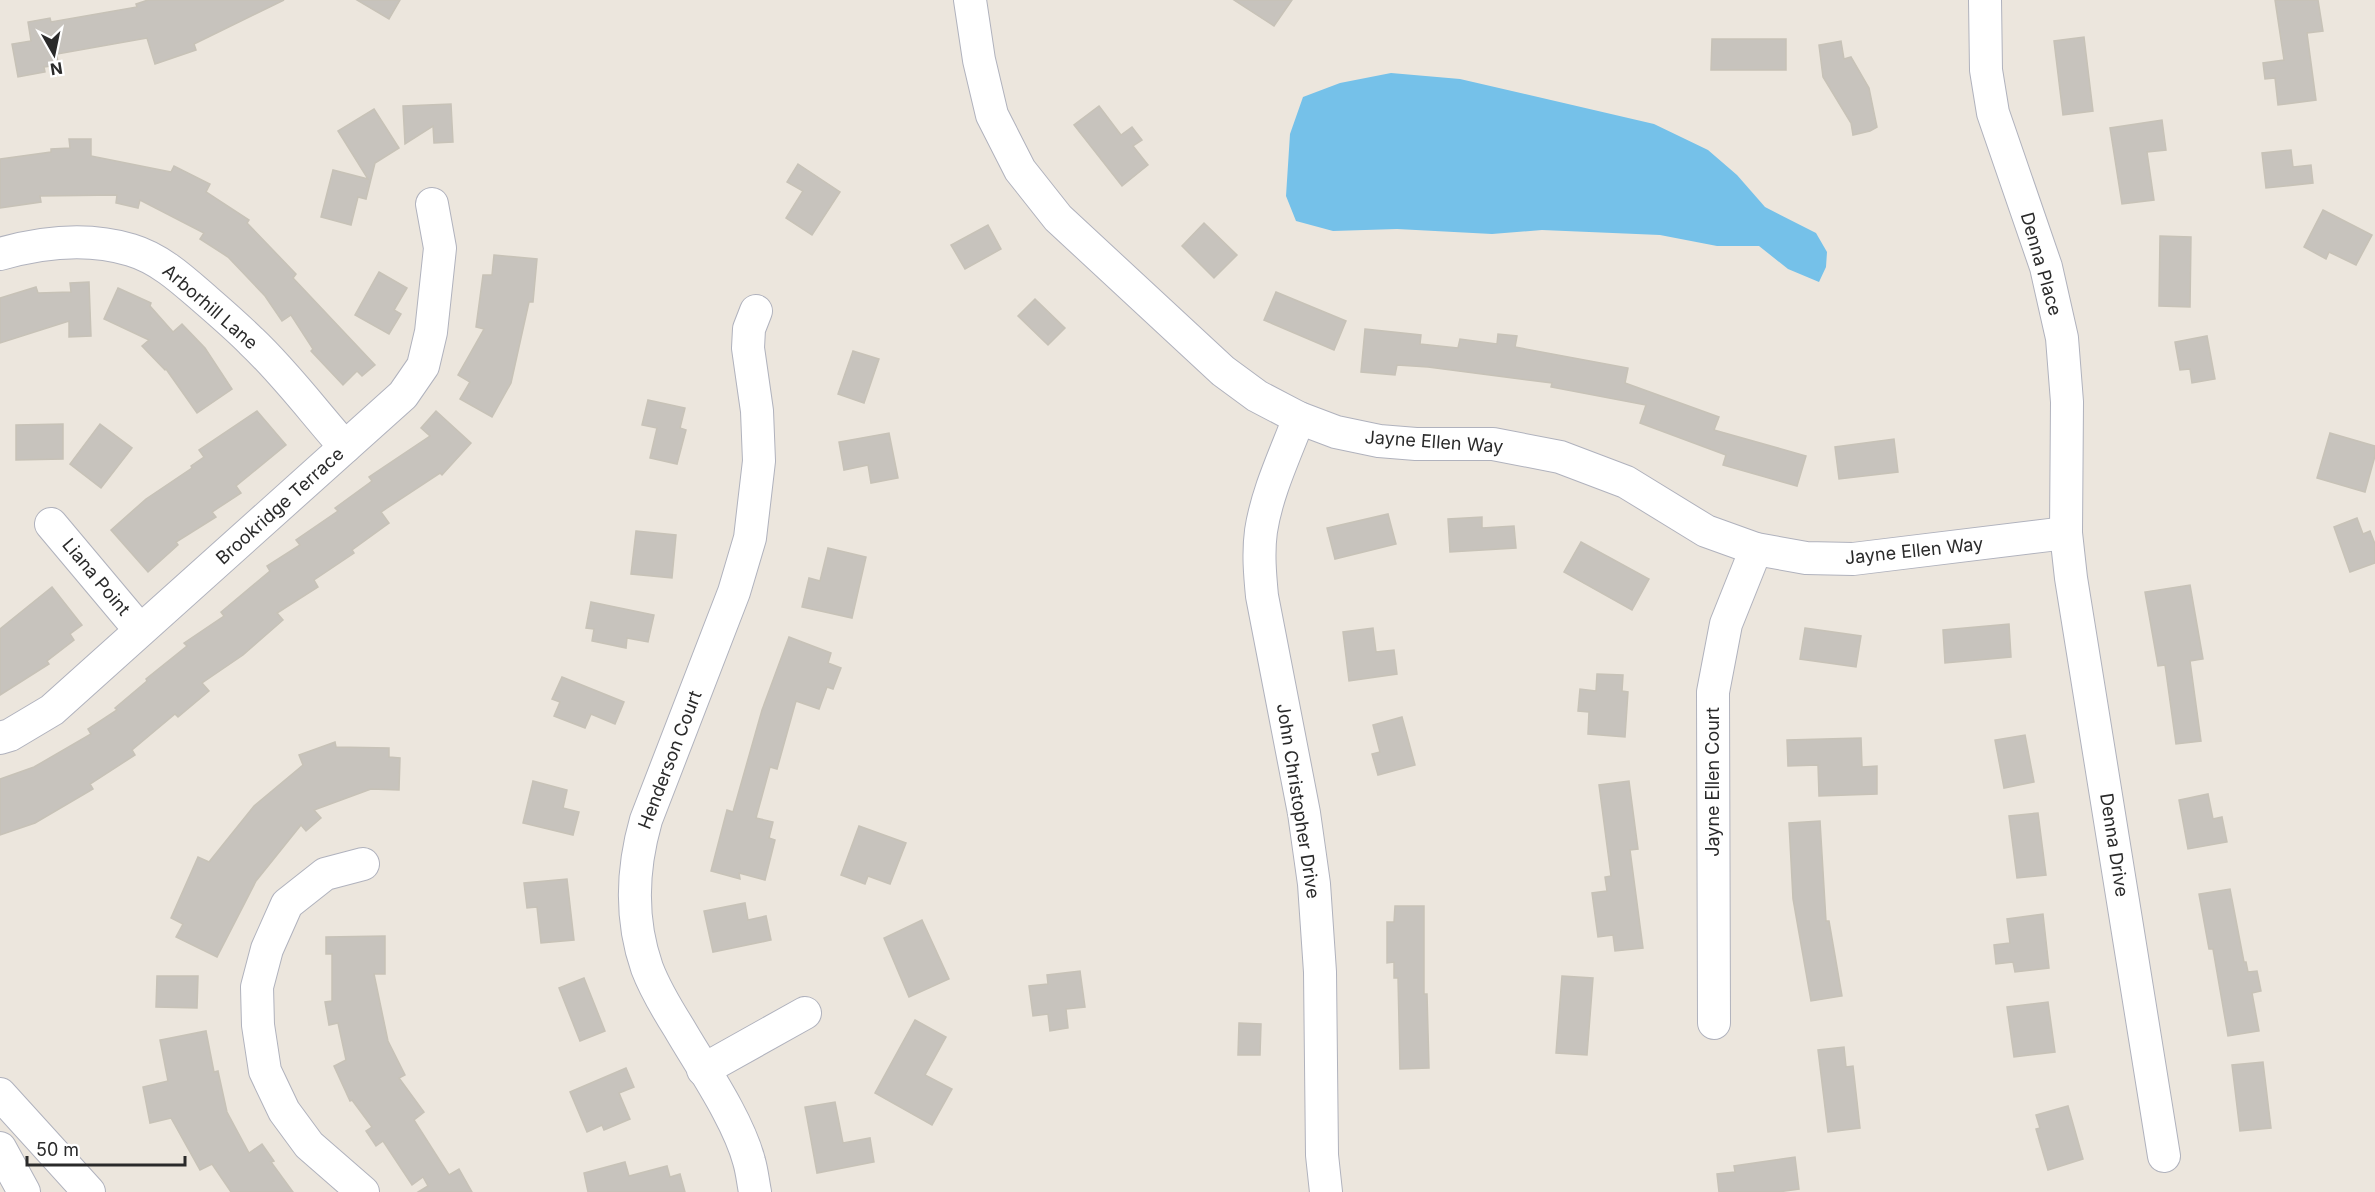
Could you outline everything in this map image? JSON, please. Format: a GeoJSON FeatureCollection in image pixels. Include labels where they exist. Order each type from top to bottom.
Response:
{"type":"FeatureCollection","features":[{"type":"Feature","properties":{"kind":"street","name":"Jayne Ellen Way"},"geometry":{"type":"LineString","coordinates":[[970,0],[979,60],[992,115],[1020,170],[1058,218],[1223,371],[1257,396],[1299,418],[1336,432],[1379,441],[1416,444],[1493,444],[1560,457],[1626,482],[1706,531],[1756,549],[1806,558],[1853,559],[2066,533]]}},
{"type":"Feature","properties":{"kind":"street","name":"Denna Place"},"geometry":{"type":"LineString","coordinates":[[1985,0],[1986,69],[1993,113],[2046,267],[2062,338],[2067,402],[2066,533]]}},
{"type":"Feature","properties":{"kind":"street","name":"Brookridge Terrace"},"geometry":{"type":"LineString","coordinates":[[0,738],[10,735],[52,710],[403,395],[423,366],[435,302],[440,248],[432,204]]}},
{"type":"Feature","properties":{"kind":"street","name":"Arborhill Lane"},"geometry":{"type":"LineString","coordinates":[[0,254],[39,245],[70,242],[101,244],[132,250],[160,263],[252,341],[345,447]]}},
{"type":"Feature","properties":{"kind":"street","name":"Henderson Court"},"geometry":{"type":"LineString","coordinates":[[755,1192],[749,1159],[736,1128],[659,994],[647,967],[636,923],[634,879],[638,849],[646,820],[734,592],[750,538],[759,460],[757,411],[747,348],[749,329],[756,311]]}},
{"type":"Feature","properties":{"kind":"street","name":"John Christopher Drive"},"geometry":{"type":"LineString","coordinates":[[1299,418],[1267,501],[1261,534],[1259,567],[1262,596],[1304,813],[1314,884],[1320,972],[1322,1155],[1326,1192]]}},
{"type":"Feature","properties":{"kind":"street","name":"Liana Point"},"geometry":{"type":"LineString","coordinates":[[51,524],[140,630]]}},
{"type":"Feature","properties":{"kind":"street","name":"Denna Drive"},"geometry":{"type":"LineString","coordinates":[[2066,533],[2071,578],[2164,1156]]}},
{"type":"Feature","properties":{"kind":"street","name":"Jayne Ellen Court"},"geometry":{"type":"LineString","coordinates":[[1714,1023],[1713,692],[1726,624],[1756,549]]}},
{"type":"Feature","properties":{"kind":"street"},"geometry":{"type":"LineString","coordinates":[[363,864],[325,874],[287,904],[267,950],[257,987],[258,1025],[265,1071],[284,1111],[309,1145],[363,1192]]}},
{"type":"Feature","properties":{"kind":"street"},"geometry":{"type":"LineString","coordinates":[[703,1070],[805,1013]]}},
{"type":"Feature","properties":{"kind":"street"},"geometry":{"type":"LineString","coordinates":[[0,1094],[89,1192]]}},
{"type":"Feature","properties":{"kind":"street"},"geometry":{"type":"LineString","coordinates":[[0,1148],[24,1192]]}},
{"type":"Feature","properties":{"kind":"street"},"geometry":{"type":"LineString","coordinates":[[39,1192],[67,1169]]}},
{"type":"Feature","properties":{"kind":"water"},"geometry":{"type":"Polygon","coordinates":[[[1391,73],[1460,79],[1654,124],[1708,150],[1737,175],[1765,207],[1816,233],[1827,252],[1826,267],[1819,282],[1788,269],[1759,246],[1717,246],[1660,235],[1542,230],[1492,234],[1397,229],[1333,231],[1296,221],[1286,196],[1290,134],[1303,97],[1340,83],[1391,73]]]}},
{"type":"Feature","properties":{"kind":"building"},"geometry":{"type":"Polygon","coordinates":[[[148,0],[284,0],[194,44],[196,50],[155,64],[147,38],[57,54],[58,65],[44,67],[45,72],[18,77],[12,44],[31,41],[28,22],[50,18],[51,22],[137,7],[136,4],[148,0]]]}},
{"type":"Feature","properties":{"kind":"building"},"geometry":{"type":"Polygon","coordinates":[[[357,0],[400,0],[389,19],[357,0]]]}},
{"type":"Feature","properties":{"kind":"building"},"geometry":{"type":"Polygon","coordinates":[[[1234,0],[1292,0],[1274,26],[1234,0]]]}},
{"type":"Feature","properties":{"kind":"building"},"geometry":{"type":"Polygon","coordinates":[[[2275,0],[2318,0],[2323,31],[2307,33],[2316,100],[2278,105],[2275,78],[2265,79],[2263,63],[2284,60],[2275,0]]]}},
{"type":"Feature","properties":{"kind":"building"},"geometry":{"type":"Polygon","coordinates":[[[2084,37],[2093,111],[2063,115],[2054,41],[2084,37]]]}},
{"type":"Feature","properties":{"kind":"building"},"geometry":{"type":"Polygon","coordinates":[[[1712,39],[1786,39],[1786,70],[1711,70],[1712,39]]]}},
{"type":"Feature","properties":{"kind":"building"},"geometry":{"type":"Polygon","coordinates":[[[1841,41],[1844,59],[1851,57],[1869,88],[1877,127],[1853,135],[1851,123],[1823,77],[1819,45],[1841,41]]]}},
{"type":"Feature","properties":{"kind":"building"},"geometry":{"type":"Polygon","coordinates":[[[451,104],[453,142],[434,143],[433,126],[405,144],[403,106],[451,104]]]}},
{"type":"Feature","properties":{"kind":"building"},"geometry":{"type":"Polygon","coordinates":[[[1099,106],[1121,135],[1132,127],[1142,140],[1133,146],[1148,165],[1122,186],[1074,125],[1099,106]]]}},
{"type":"Feature","properties":{"kind":"building"},"geometry":{"type":"Polygon","coordinates":[[[374,109],[399,148],[375,163],[366,199],[358,197],[351,225],[321,217],[333,170],[368,179],[338,131],[374,109]]]}},
{"type":"Feature","properties":{"kind":"building"},"geometry":{"type":"Polygon","coordinates":[[[2162,120],[2166,150],[2147,152],[2154,200],[2122,204],[2110,128],[2162,120]]]}},
{"type":"Feature","properties":{"kind":"building"},"geometry":{"type":"Polygon","coordinates":[[[69,139],[91,139],[91,156],[171,172],[174,166],[210,184],[206,192],[249,220],[247,223],[296,274],[293,278],[375,365],[362,376],[357,371],[343,385],[311,351],[313,349],[291,315],[282,321],[265,296],[228,257],[200,239],[204,233],[140,200],[138,208],[116,203],[117,195],[40,196],[41,202],[0,208],[0,159],[51,152],[51,149],[70,148],[69,139]]]}},
{"type":"Feature","properties":{"kind":"building"},"geometry":{"type":"Polygon","coordinates":[[[2291,150],[2293,167],[2311,165],[2313,183],[2266,188],[2262,153],[2291,150]]]}},
{"type":"Feature","properties":{"kind":"building"},"geometry":{"type":"Polygon","coordinates":[[[798,164],[840,192],[812,235],[786,218],[803,191],[787,182],[798,164]]]}},
{"type":"Feature","properties":{"kind":"building"},"geometry":{"type":"Polygon","coordinates":[[[2323,210],[2372,235],[2356,265],[2329,252],[2326,259],[2304,247],[2323,210]]]}},
{"type":"Feature","properties":{"kind":"building"},"geometry":{"type":"Polygon","coordinates":[[[1204,223],[1237,255],[1214,278],[1182,246],[1204,223]]]}},
{"type":"Feature","properties":{"kind":"building"},"geometry":{"type":"Polygon","coordinates":[[[988,225],[1001,249],[965,269],[951,245],[988,225]]]}},
{"type":"Feature","properties":{"kind":"building"},"geometry":{"type":"Polygon","coordinates":[[[2160,236],[2191,237],[2190,307],[2159,306],[2160,236]]]}},
{"type":"Feature","properties":{"kind":"building"},"geometry":{"type":"Polygon","coordinates":[[[494,255],[537,259],[533,302],[529,302],[511,383],[492,417],[460,399],[470,382],[458,375],[484,329],[476,327],[483,275],[492,275],[494,255]]]}},
{"type":"Feature","properties":{"kind":"building"},"geometry":{"type":"Polygon","coordinates":[[[379,272],[407,288],[394,310],[401,314],[389,334],[355,315],[379,272]]]}},
{"type":"Feature","properties":{"kind":"building"},"geometry":{"type":"Polygon","coordinates":[[[89,282],[91,336],[69,337],[69,321],[0,343],[0,298],[36,287],[38,293],[71,292],[70,283],[89,282]]]}},
{"type":"Feature","properties":{"kind":"building"},"geometry":{"type":"Polygon","coordinates":[[[118,288],[151,303],[150,306],[173,332],[182,324],[205,348],[232,389],[197,413],[166,369],[142,346],[149,340],[104,319],[118,288]]]}},
{"type":"Feature","properties":{"kind":"building"},"geometry":{"type":"Polygon","coordinates":[[[1276,292],[1346,321],[1334,350],[1264,320],[1276,292]]]}},
{"type":"Feature","properties":{"kind":"building"},"geometry":{"type":"Polygon","coordinates":[[[1035,299],[1065,328],[1048,345],[1018,316],[1035,299]]]}},
{"type":"Feature","properties":{"kind":"building"},"geometry":{"type":"Polygon","coordinates":[[[1365,329],[1421,335],[1420,344],[1458,348],[1460,339],[1497,344],[1498,334],[1517,336],[1515,347],[1628,368],[1625,383],[1719,417],[1714,430],[1806,456],[1797,486],[1723,465],[1726,455],[1640,423],[1646,405],[1551,387],[1552,383],[1428,367],[1397,365],[1395,375],[1361,372],[1365,329]]]}},
{"type":"Feature","properties":{"kind":"building"},"geometry":{"type":"Polygon","coordinates":[[[2207,336],[2215,379],[2192,383],[2190,369],[2180,370],[2175,342],[2207,336]]]}},
{"type":"Feature","properties":{"kind":"building"},"geometry":{"type":"Polygon","coordinates":[[[853,351],[879,359],[864,403],[838,394],[853,351]]]}},
{"type":"Feature","properties":{"kind":"building"},"geometry":{"type":"Polygon","coordinates":[[[648,400],[685,408],[680,428],[686,430],[677,464],[650,458],[657,428],[642,425],[648,400]]]}},
{"type":"Feature","properties":{"kind":"building"},"geometry":{"type":"Polygon","coordinates":[[[257,411],[286,445],[236,486],[241,493],[212,512],[216,517],[176,542],[178,545],[148,572],[111,530],[146,499],[192,468],[191,466],[204,457],[199,450],[257,411]]]}},
{"type":"Feature","properties":{"kind":"building"},"geometry":{"type":"Polygon","coordinates":[[[436,411],[471,443],[442,475],[440,473],[381,512],[389,523],[352,550],[354,553],[314,580],[318,587],[277,613],[283,620],[243,655],[202,683],[209,691],[178,717],[175,714],[132,750],[135,755],[90,784],[93,789],[35,823],[0,835],[0,779],[34,767],[91,734],[88,729],[117,710],[115,708],[147,681],[146,679],[187,646],[184,643],[224,616],[221,612],[270,571],[267,566],[300,545],[296,540],[338,511],[335,508],[372,481],[369,477],[430,436],[421,428],[436,411]]]}},
{"type":"Feature","properties":{"kind":"building"},"geometry":{"type":"Polygon","coordinates":[[[63,424],[63,459],[16,460],[16,425],[63,424]]]}},
{"type":"Feature","properties":{"kind":"building"},"geometry":{"type":"Polygon","coordinates":[[[100,424],[132,448],[101,488],[70,464],[100,424]]]}},
{"type":"Feature","properties":{"kind":"building"},"geometry":{"type":"Polygon","coordinates":[[[889,433],[898,478],[871,483],[868,465],[844,470],[839,442],[889,433]]]}},
{"type":"Feature","properties":{"kind":"building"},"geometry":{"type":"Polygon","coordinates":[[[2330,433],[2375,446],[2375,456],[2365,492],[2317,478],[2330,433]]]}},
{"type":"Feature","properties":{"kind":"building"},"geometry":{"type":"Polygon","coordinates":[[[1894,439],[1898,472],[1839,479],[1835,447],[1894,439]]]}},
{"type":"Feature","properties":{"kind":"building"},"geometry":{"type":"Polygon","coordinates":[[[1388,514],[1396,544],[1335,559],[1327,528],[1388,514]]]}},
{"type":"Feature","properties":{"kind":"building"},"geometry":{"type":"Polygon","coordinates":[[[1482,517],[1482,528],[1514,526],[1516,548],[1450,552],[1448,519],[1482,517]]]}},
{"type":"Feature","properties":{"kind":"building"},"geometry":{"type":"Polygon","coordinates":[[[2357,518],[2363,534],[2370,531],[2375,544],[2375,563],[2350,572],[2334,527],[2357,518]]]}},
{"type":"Feature","properties":{"kind":"building"},"geometry":{"type":"Polygon","coordinates":[[[636,531],[676,535],[672,578],[631,574],[636,531]]]}},
{"type":"Feature","properties":{"kind":"building"},"geometry":{"type":"Polygon","coordinates":[[[1581,542],[1649,579],[1632,610],[1564,572],[1581,542]]]}},
{"type":"Feature","properties":{"kind":"building"},"geometry":{"type":"Polygon","coordinates":[[[828,548],[866,557],[852,618],[802,607],[809,578],[820,581],[828,548]]]}},
{"type":"Feature","properties":{"kind":"building"},"geometry":{"type":"Polygon","coordinates":[[[2190,585],[2203,659],[2190,661],[2201,741],[2176,744],[2165,665],[2158,666],[2145,592],[2190,585]]]}},
{"type":"Feature","properties":{"kind":"building"},"geometry":{"type":"Polygon","coordinates":[[[52,587],[82,625],[70,634],[74,640],[47,661],[49,664],[0,695],[0,629],[52,587]]]}},
{"type":"Feature","properties":{"kind":"building"},"geometry":{"type":"Polygon","coordinates":[[[591,602],[654,615],[648,642],[627,638],[626,648],[592,641],[594,629],[586,628],[591,602]]]}},
{"type":"Feature","properties":{"kind":"building"},"geometry":{"type":"Polygon","coordinates":[[[2009,624],[2011,657],[1945,663],[1943,630],[2009,624]]]}},
{"type":"Feature","properties":{"kind":"building"},"geometry":{"type":"Polygon","coordinates":[[[1373,628],[1376,652],[1394,650],[1397,674],[1349,681],[1343,632],[1373,628]]]}},
{"type":"Feature","properties":{"kind":"building"},"geometry":{"type":"Polygon","coordinates":[[[1805,628],[1861,636],[1856,667],[1800,659],[1805,628]]]}},
{"type":"Feature","properties":{"kind":"building"},"geometry":{"type":"Polygon","coordinates":[[[789,637],[831,653],[828,663],[841,668],[833,689],[827,687],[819,709],[796,701],[777,769],[770,767],[756,818],[773,822],[769,838],[775,840],[765,880],[739,873],[740,879],[711,871],[727,810],[733,812],[762,710],[789,637]]]}},
{"type":"Feature","properties":{"kind":"building"},"geometry":{"type":"Polygon","coordinates":[[[1597,674],[1623,675],[1622,691],[1628,692],[1625,737],[1588,734],[1589,712],[1578,711],[1580,689],[1596,691],[1597,674]]]}},
{"type":"Feature","properties":{"kind":"building"},"geometry":{"type":"Polygon","coordinates":[[[562,677],[624,702],[615,724],[591,714],[585,728],[554,716],[560,702],[552,699],[562,677]]]}},
{"type":"Feature","properties":{"kind":"building"},"geometry":{"type":"Polygon","coordinates":[[[1402,717],[1415,765],[1378,775],[1372,754],[1380,752],[1373,725],[1402,717]]]}},
{"type":"Feature","properties":{"kind":"building"},"geometry":{"type":"Polygon","coordinates":[[[2025,735],[2034,782],[2004,788],[1995,740],[2025,735]]]}},
{"type":"Feature","properties":{"kind":"building"},"geometry":{"type":"Polygon","coordinates":[[[1861,738],[1862,767],[1877,766],[1877,794],[1819,796],[1818,765],[1788,766],[1787,740],[1861,738]]]}},
{"type":"Feature","properties":{"kind":"building"},"geometry":{"type":"Polygon","coordinates":[[[335,742],[336,747],[389,748],[389,757],[400,758],[399,790],[371,789],[314,810],[321,818],[306,831],[301,825],[256,881],[217,957],[176,937],[183,924],[171,918],[198,857],[209,862],[254,806],[303,765],[299,755],[335,742]]]}},
{"type":"Feature","properties":{"kind":"building"},"geometry":{"type":"Polygon","coordinates":[[[533,781],[567,790],[563,808],[579,812],[573,835],[523,823],[533,781]]]}},
{"type":"Feature","properties":{"kind":"building"},"geometry":{"type":"Polygon","coordinates":[[[1629,781],[1638,849],[1630,850],[1643,948],[1615,951],[1613,935],[1598,937],[1592,893],[1607,891],[1605,877],[1611,876],[1599,785],[1629,781]]]}},
{"type":"Feature","properties":{"kind":"building"},"geometry":{"type":"Polygon","coordinates":[[[2208,794],[2213,819],[2222,817],[2227,842],[2188,849],[2179,800],[2208,794]]]}},
{"type":"Feature","properties":{"kind":"building"},"geometry":{"type":"Polygon","coordinates":[[[2038,813],[2046,875],[2017,878],[2009,816],[2038,813]]]}},
{"type":"Feature","properties":{"kind":"building"},"geometry":{"type":"Polygon","coordinates":[[[1820,821],[1826,921],[1829,921],[1842,996],[1811,1001],[1793,899],[1789,823],[1820,821]]]}},
{"type":"Feature","properties":{"kind":"building"},"geometry":{"type":"Polygon","coordinates":[[[859,826],[906,843],[890,884],[868,876],[865,884],[841,875],[859,826]]]}},
{"type":"Feature","properties":{"kind":"building"},"geometry":{"type":"Polygon","coordinates":[[[567,879],[574,940],[541,943],[537,907],[527,908],[524,883],[567,879]]]}},
{"type":"Feature","properties":{"kind":"building"},"geometry":{"type":"Polygon","coordinates":[[[2230,889],[2244,962],[2246,962],[2248,972],[2257,971],[2261,991],[2252,993],[2259,1031],[2228,1036],[2213,949],[2209,949],[2199,894],[2230,889]]]}},
{"type":"Feature","properties":{"kind":"building"},"geometry":{"type":"Polygon","coordinates":[[[745,903],[748,920],[766,916],[771,940],[713,952],[704,911],[745,903]]]}},
{"type":"Feature","properties":{"kind":"building"},"geometry":{"type":"Polygon","coordinates":[[[1395,906],[1424,906],[1424,994],[1427,994],[1429,1068],[1400,1069],[1398,978],[1394,978],[1394,962],[1387,963],[1387,922],[1394,922],[1395,906]]]}},
{"type":"Feature","properties":{"kind":"building"},"geometry":{"type":"Polygon","coordinates":[[[2043,914],[2049,968],[2015,972],[2013,962],[1996,964],[1994,945],[2010,943],[2007,919],[2043,914]]]}},
{"type":"Feature","properties":{"kind":"building"},"geometry":{"type":"Polygon","coordinates":[[[922,920],[949,979],[909,997],[884,938],[922,920]]]}},
{"type":"Feature","properties":{"kind":"building"},"geometry":{"type":"Polygon","coordinates":[[[385,936],[385,974],[374,974],[388,1041],[405,1075],[399,1078],[424,1112],[414,1120],[449,1175],[459,1169],[472,1192],[418,1192],[428,1186],[423,1177],[412,1185],[383,1141],[376,1146],[366,1131],[372,1127],[352,1100],[350,1101],[334,1066],[346,1060],[338,1023],[329,1025],[325,1002],[332,1001],[332,954],[326,954],[326,937],[385,936]]]}},
{"type":"Feature","properties":{"kind":"building"},"geometry":{"type":"Polygon","coordinates":[[[1080,971],[1085,1007],[1066,1009],[1068,1028],[1050,1031],[1048,1014],[1033,1016],[1029,986],[1048,984],[1047,975],[1080,971]]]}},
{"type":"Feature","properties":{"kind":"building"},"geometry":{"type":"Polygon","coordinates":[[[157,976],[198,976],[197,1008],[156,1007],[157,976]]]}},
{"type":"Feature","properties":{"kind":"building"},"geometry":{"type":"Polygon","coordinates":[[[1562,976],[1593,978],[1587,1055],[1556,1053],[1562,976]]]}},
{"type":"Feature","properties":{"kind":"building"},"geometry":{"type":"Polygon","coordinates":[[[584,978],[605,1031],[580,1041],[559,988],[584,978]]]}},
{"type":"Feature","properties":{"kind":"building"},"geometry":{"type":"Polygon","coordinates":[[[2048,1002],[2055,1052],[2014,1057],[2007,1007],[2048,1002]]]}},
{"type":"Feature","properties":{"kind":"building"},"geometry":{"type":"Polygon","coordinates":[[[915,1020],[946,1037],[925,1075],[952,1089],[932,1125],[875,1093],[915,1020]]]}},
{"type":"Feature","properties":{"kind":"building"},"geometry":{"type":"Polygon","coordinates":[[[1239,1023],[1261,1024],[1260,1055],[1238,1055],[1239,1023]]]}},
{"type":"Feature","properties":{"kind":"building"},"geometry":{"type":"Polygon","coordinates":[[[206,1031],[214,1072],[218,1071],[227,1112],[249,1153],[262,1144],[274,1161],[271,1162],[293,1192],[231,1192],[212,1164],[200,1170],[171,1118],[150,1123],[143,1087],[168,1081],[160,1040],[206,1031]]]}},
{"type":"Feature","properties":{"kind":"building"},"geometry":{"type":"Polygon","coordinates":[[[1844,1047],[1846,1067],[1853,1066],[1860,1128],[1828,1132],[1818,1050],[1844,1047]]]}},
{"type":"Feature","properties":{"kind":"building"},"geometry":{"type":"Polygon","coordinates":[[[2263,1062],[2271,1128],[2240,1131],[2232,1065],[2263,1062]]]}},
{"type":"Feature","properties":{"kind":"building"},"geometry":{"type":"Polygon","coordinates":[[[626,1068],[634,1087],[619,1093],[630,1119],[604,1130],[602,1125],[587,1132],[570,1092],[626,1068]]]}},
{"type":"Feature","properties":{"kind":"building"},"geometry":{"type":"Polygon","coordinates":[[[835,1102],[843,1143],[870,1138],[874,1162],[817,1173],[805,1107],[835,1102]]]}},
{"type":"Feature","properties":{"kind":"building"},"geometry":{"type":"Polygon","coordinates":[[[2068,1106],[2083,1159],[2048,1170],[2036,1129],[2040,1128],[2036,1115],[2068,1106]]]}},
{"type":"Feature","properties":{"kind":"building"},"geometry":{"type":"Polygon","coordinates":[[[1795,1157],[1799,1189],[1778,1192],[1719,1192],[1717,1174],[1735,1172],[1734,1166],[1795,1157]]]}},
{"type":"Feature","properties":{"kind":"building"},"geometry":{"type":"Polygon","coordinates":[[[625,1162],[629,1176],[667,1166],[670,1177],[680,1174],[685,1192],[588,1192],[584,1173],[625,1162]]]}}]}
